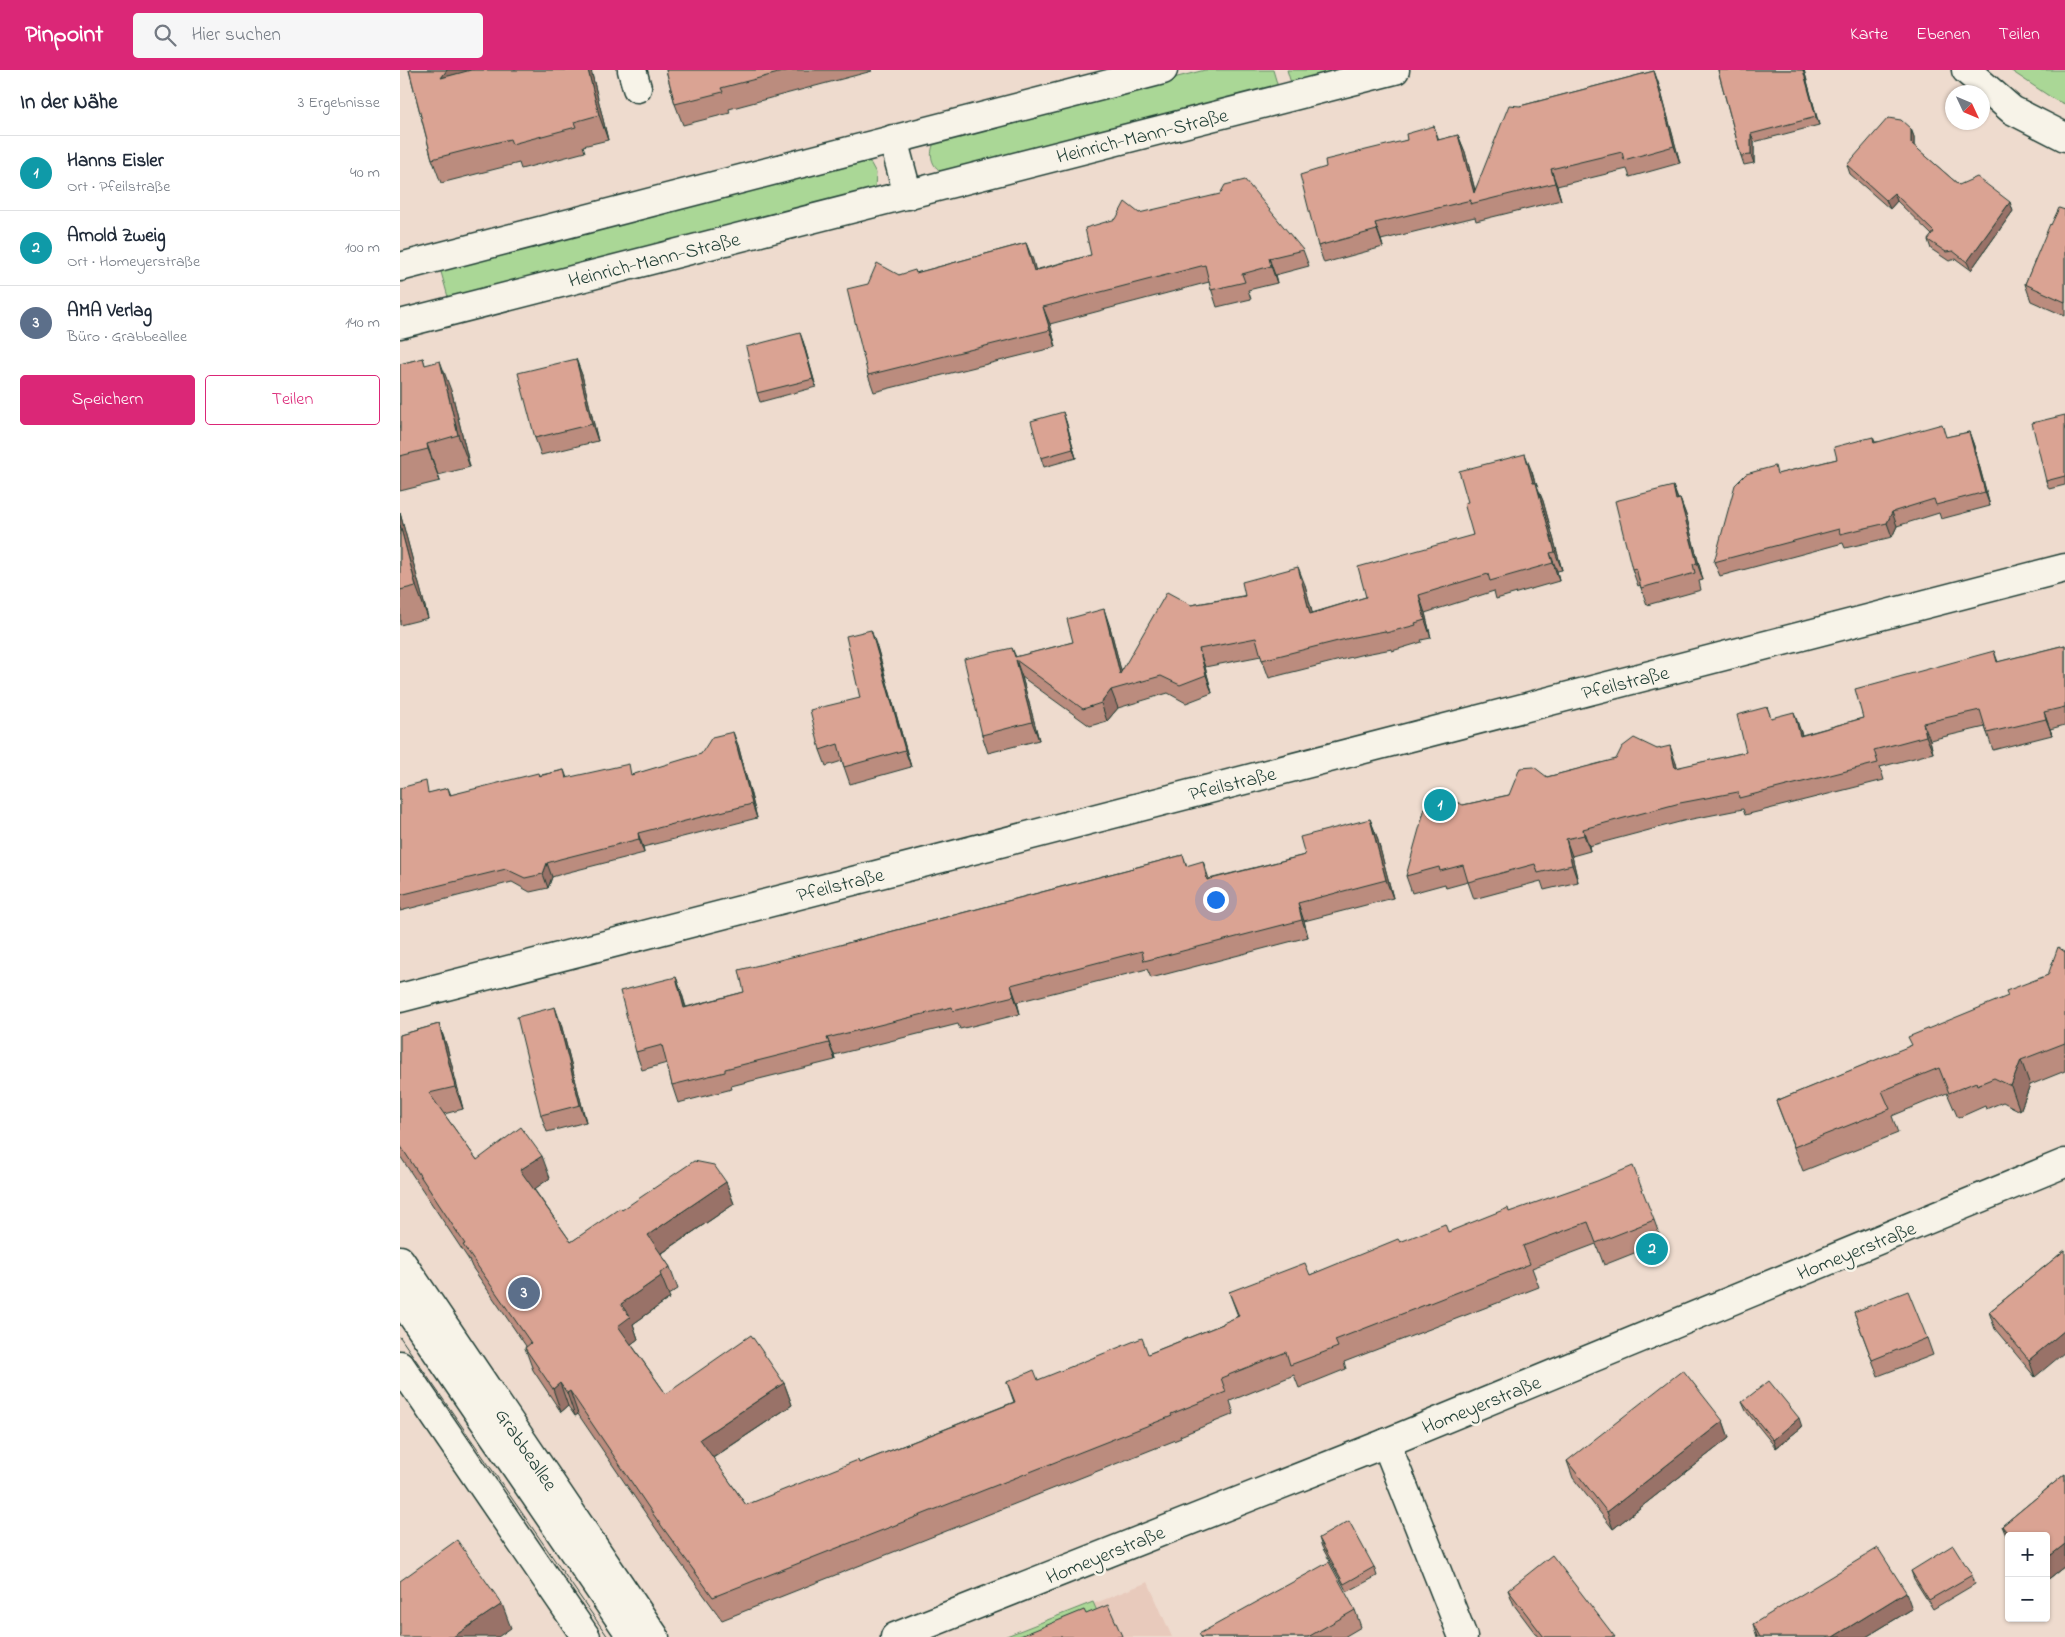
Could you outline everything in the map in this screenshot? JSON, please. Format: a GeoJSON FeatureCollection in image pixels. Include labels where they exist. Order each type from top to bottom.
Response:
{"type":"FeatureCollection","features":[{"type":"Feature","properties":{"kind":"street"},"geometry":{"type":"LineString","coordinates":[[400,267],[1164,70]]}},
{"type":"Feature","properties":{"kind":"street"},"geometry":{"type":"LineString","coordinates":[[1966,70],[2012,110],[2065,137]]}},
{"type":"Feature","properties":{"kind":"street","name":"Heinrich-Mann-Straße"},"geometry":{"type":"LineString","coordinates":[[401,322],[1382,72]]}},
{"type":"Feature","properties":{"kind":"street"},"geometry":{"type":"LineString","coordinates":[[893,140],[908,194]]}},
{"type":"Feature","properties":{"kind":"street","name":"Pfeilstraße"},"geometry":{"type":"LineString","coordinates":[[400,998],[2065,568]]}},
{"type":"Feature","properties":{"kind":"street","name":"Homeyerstraße"},"geometry":{"type":"LineString","coordinates":[[895,1637],[1386,1443],[2065,1163]]}},
{"type":"Feature","properties":{"kind":"street","name":"Grabbeallee"},"geometry":{"type":"LineString","coordinates":[[400,1260],[656,1637]]}},
{"type":"Feature","properties":{"kind":"street"},"geometry":{"type":"LineString","coordinates":[[400,1298],[632,1637]]}},
{"type":"Feature","properties":{"kind":"street"},"geometry":{"type":"LineString","coordinates":[[400,1365],[586,1637]]}},
{"type":"Feature","properties":{"kind":"street"},"geometry":{"type":"LineString","coordinates":[[1386,1443],[1463,1637]]}},
{"type":"Feature","properties":{"kind":"shaded area"},"geometry":{"type":"Polygon","coordinates":[[[1148,1582],[1172,1637],[1011,1637],[1148,1582]]]}},
{"type":"Feature","properties":{"kind":"green space"},"geometry":{"type":"Polygon","coordinates":[[[1205,70],[1273,70],[1278,87],[942,172],[933,163],[932,151],[934,143],[945,136],[1205,70]]]}},
{"type":"Feature","properties":{"kind":"green space"},"geometry":{"type":"Polygon","coordinates":[[[1287,70],[1337,70],[1291,83],[1287,70]]]}},
{"type":"Feature","properties":{"kind":"green space"},"geometry":{"type":"Polygon","coordinates":[[[2010,70],[2065,70],[2065,104],[2055,100],[2010,70]]]}},
{"type":"Feature","properties":{"kind":"green space"},"geometry":{"type":"Polygon","coordinates":[[[863,160],[870,162],[876,173],[875,187],[868,193],[453,298],[448,297],[441,272],[443,269],[863,160]]]}},
{"type":"Feature","properties":{"kind":"green space"},"geometry":{"type":"Polygon","coordinates":[[[1093,1602],[1100,1618],[1076,1637],[1004,1637],[1093,1602]]]}},
{"type":"Feature","properties":{"kind":"building"},"geometry":{"type":"Polygon","coordinates":[[[409,70],[447,70],[441,78],[471,70],[588,70],[599,115],[574,122],[576,127],[512,144],[510,139],[432,159],[409,70]]]}},
{"type":"Feature","properties":{"kind":"building"},"geometry":{"type":"Polygon","coordinates":[[[666,70],[790,70],[721,88],[723,92],[675,104],[666,70]]]}},
{"type":"Feature","properties":{"kind":"building"},"geometry":{"type":"Polygon","coordinates":[[[1718,70],[1803,70],[1816,117],[1751,134],[1751,155],[1741,156],[1718,70]]]}},
{"type":"Feature","properties":{"kind":"building"},"geometry":{"type":"Polygon","coordinates":[[[1654,71],[1674,146],[1624,160],[1622,152],[1551,169],[1555,183],[1470,204],[1471,200],[1375,223],[1377,230],[1318,246],[1300,175],[1326,167],[1325,160],[1407,140],[1406,134],[1434,126],[1438,140],[1458,135],[1474,193],[1509,105],[1520,106],[1654,71]]]}},
{"type":"Feature","properties":{"kind":"building"},"geometry":{"type":"Polygon","coordinates":[[[1888,118],[1901,120],[1911,129],[1911,143],[1959,185],[1977,177],[2010,202],[1967,262],[1953,251],[1946,252],[1928,240],[1934,232],[1894,193],[1886,200],[1847,165],[1888,118]]]}},
{"type":"Feature","properties":{"kind":"building"},"geometry":{"type":"Polygon","coordinates":[[[1245,180],[1303,250],[1269,258],[1271,266],[1242,274],[1245,282],[1211,290],[1205,265],[1043,307],[1050,330],[868,375],[847,289],[868,284],[877,263],[899,275],[915,270],[916,273],[1026,243],[1034,271],[1091,255],[1085,228],[1116,219],[1125,202],[1139,213],[1220,194],[1225,185],[1245,180]]]}},
{"type":"Feature","properties":{"kind":"building"},"geometry":{"type":"Polygon","coordinates":[[[2059,208],[2065,210],[2065,302],[2025,284],[2050,224],[2059,208]]]}},
{"type":"Feature","properties":{"kind":"building"},"geometry":{"type":"Polygon","coordinates":[[[800,333],[813,379],[757,393],[746,347],[800,333]]]}},
{"type":"Feature","properties":{"kind":"building"},"geometry":{"type":"Polygon","coordinates":[[[423,358],[425,365],[440,361],[458,435],[427,444],[428,449],[400,456],[400,364],[423,358]]]}},
{"type":"Feature","properties":{"kind":"building"},"geometry":{"type":"Polygon","coordinates":[[[576,359],[592,424],[535,438],[518,373],[576,359]]]}},
{"type":"Feature","properties":{"kind":"building"},"geometry":{"type":"Polygon","coordinates":[[[1063,412],[1073,449],[1041,458],[1031,421],[1063,412]]]}},
{"type":"Feature","properties":{"kind":"building"},"geometry":{"type":"Polygon","coordinates":[[[2065,415],[2065,476],[2046,481],[2032,423],[2065,415]]]}},
{"type":"Feature","properties":{"kind":"building"},"geometry":{"type":"Polygon","coordinates":[[[1942,424],[1946,437],[1969,432],[1985,492],[1936,505],[1934,499],[1892,512],[1887,523],[1840,534],[1839,529],[1714,562],[1735,485],[1746,474],[1775,466],[1777,474],[1837,459],[1834,447],[1873,437],[1874,443],[1942,424]]]}},
{"type":"Feature","properties":{"kind":"building"},"geometry":{"type":"Polygon","coordinates":[[[1525,454],[1533,483],[1536,483],[1555,552],[1550,553],[1553,563],[1490,581],[1488,574],[1419,595],[1425,620],[1415,623],[1416,625],[1386,633],[1385,631],[1354,637],[1262,660],[1256,638],[1199,649],[1206,675],[1180,685],[1161,676],[1111,690],[1101,703],[1083,709],[1016,660],[1032,722],[982,735],[964,659],[1012,648],[1015,657],[1073,642],[1067,619],[1104,609],[1120,674],[1167,592],[1191,605],[1245,596],[1242,582],[1298,567],[1310,614],[1366,597],[1358,567],[1473,535],[1464,503],[1468,502],[1459,471],[1525,454]]]}},
{"type":"Feature","properties":{"kind":"building"},"geometry":{"type":"Polygon","coordinates":[[[1673,486],[1676,500],[1680,499],[1697,563],[1693,564],[1695,573],[1641,588],[1636,568],[1632,569],[1615,501],[1673,486]]]}},
{"type":"Feature","properties":{"kind":"building"},"geometry":{"type":"Polygon","coordinates":[[[400,525],[416,586],[400,590],[400,525]]]}},
{"type":"Feature","properties":{"kind":"building"},"geometry":{"type":"Polygon","coordinates":[[[871,630],[905,750],[844,767],[838,744],[820,750],[810,710],[860,698],[846,636],[871,630]]]}},
{"type":"Feature","properties":{"kind":"building"},"geometry":{"type":"Polygon","coordinates":[[[2065,645],[2065,707],[2044,712],[2046,719],[1987,733],[1980,710],[1923,723],[1926,736],[1874,750],[1878,763],[1739,798],[1738,792],[1680,803],[1583,829],[1584,835],[1566,839],[1572,865],[1538,873],[1535,864],[1468,882],[1463,865],[1440,871],[1439,867],[1406,876],[1426,804],[1446,797],[1463,805],[1509,795],[1520,768],[1534,767],[1547,777],[1616,759],[1622,747],[1634,738],[1657,749],[1670,746],[1675,768],[1746,752],[1737,715],[1767,707],[1771,718],[1794,712],[1800,736],[1863,718],[1855,689],[1994,651],[1997,662],[2065,645]]]}},
{"type":"Feature","properties":{"kind":"building"},"geometry":{"type":"Polygon","coordinates":[[[733,732],[752,804],[638,833],[639,839],[547,863],[543,874],[525,878],[506,869],[400,895],[400,788],[426,781],[428,793],[448,788],[450,795],[538,773],[539,776],[564,770],[566,778],[629,764],[631,775],[701,754],[712,737],[733,732]]]}},
{"type":"Feature","properties":{"kind":"building"},"geometry":{"type":"Polygon","coordinates":[[[1370,819],[1386,880],[1298,903],[1302,920],[1144,961],[1142,951],[1011,985],[1014,996],[953,1011],[952,1007],[827,1038],[829,1043],[725,1069],[725,1072],[672,1085],[662,1045],[636,1052],[620,991],[676,977],[684,1008],[744,992],[739,970],[1183,855],[1186,866],[1203,861],[1207,880],[1305,855],[1300,837],[1370,819]]]}},
{"type":"Feature","properties":{"kind":"building"},"geometry":{"type":"Polygon","coordinates":[[[2058,947],[2065,952],[2065,1043],[2021,1060],[2011,1086],[1994,1078],[1977,1085],[1976,1082],[1949,1093],[1939,1068],[1882,1091],[1890,1109],[1794,1147],[1776,1101],[1912,1045],[1908,1037],[2008,996],[2006,991],[2048,975],[2058,947]]]}},
{"type":"Feature","properties":{"kind":"building"},"geometry":{"type":"Polygon","coordinates":[[[555,1007],[580,1105],[541,1115],[517,1017],[555,1007]]]}},
{"type":"Feature","properties":{"kind":"building"},"geometry":{"type":"Polygon","coordinates":[[[439,1024],[455,1087],[429,1093],[477,1160],[521,1127],[542,1156],[520,1170],[571,1242],[694,1161],[714,1165],[726,1182],[648,1235],[670,1267],[660,1273],[661,1276],[621,1304],[630,1317],[618,1326],[666,1394],[751,1335],[784,1383],[700,1439],[746,1505],[858,1460],[859,1463],[1015,1402],[1007,1382],[1034,1370],[1038,1380],[1142,1338],[1148,1354],[1223,1324],[1239,1316],[1229,1292],[1305,1263],[1310,1275],[1398,1239],[1400,1242],[1445,1224],[1448,1232],[1508,1208],[1509,1212],[1597,1181],[1633,1166],[1654,1220],[1596,1243],[1588,1222],[1523,1246],[1530,1264],[1335,1340],[1338,1347],[1290,1365],[1286,1352],[1221,1378],[1226,1392],[1171,1414],[1172,1416],[713,1597],[653,1514],[570,1391],[567,1393],[560,1383],[553,1389],[525,1348],[531,1343],[463,1245],[465,1244],[400,1145],[400,1035],[439,1024]]]}},
{"type":"Feature","properties":{"kind":"building"},"geometry":{"type":"Polygon","coordinates":[[[2065,1250],[2065,1330],[2029,1360],[1989,1312],[2065,1250]]]}},
{"type":"Feature","properties":{"kind":"building"},"geometry":{"type":"Polygon","coordinates":[[[1908,1291],[1927,1338],[1872,1360],[1854,1312],[1908,1291]]]}},
{"type":"Feature","properties":{"kind":"building"},"geometry":{"type":"Polygon","coordinates":[[[1683,1370],[1723,1421],[1607,1512],[1567,1461],[1683,1370]]]}},
{"type":"Feature","properties":{"kind":"building"},"geometry":{"type":"Polygon","coordinates":[[[1769,1381],[1799,1418],[1773,1440],[1742,1402],[1769,1381]]]}},
{"type":"Feature","properties":{"kind":"building"},"geometry":{"type":"Polygon","coordinates":[[[2065,1474],[2065,1544],[2050,1556],[2050,1532],[2007,1532],[2002,1526],[2065,1474]]]}},
{"type":"Feature","properties":{"kind":"building"},"geometry":{"type":"Polygon","coordinates":[[[1349,1521],[1374,1567],[1344,1584],[1319,1538],[1349,1521]]]}},
{"type":"Feature","properties":{"kind":"building"},"geometry":{"type":"Polygon","coordinates":[[[457,1540],[502,1604],[453,1637],[400,1637],[400,1581],[457,1540]]]}},
{"type":"Feature","properties":{"kind":"building"},"geometry":{"type":"Polygon","coordinates":[[[1953,1545],[1972,1575],[1929,1600],[1911,1571],[1953,1545]]]}},
{"type":"Feature","properties":{"kind":"building"},"geometry":{"type":"Polygon","coordinates":[[[1878,1548],[1906,1592],[1833,1637],[1760,1637],[1753,1624],[1878,1548]]]}},
{"type":"Feature","properties":{"kind":"building"},"geometry":{"type":"Polygon","coordinates":[[[1552,1555],[1615,1637],[1544,1637],[1508,1590],[1552,1555]]]}},
{"type":"Feature","properties":{"kind":"building"},"geometry":{"type":"Polygon","coordinates":[[[1329,1562],[1355,1610],[1308,1637],[1201,1637],[1199,1634],[1329,1562]]]}},
{"type":"Feature","properties":{"kind":"building"},"geometry":{"type":"Polygon","coordinates":[[[1108,1605],[1122,1636],[1018,1637],[1084,1610],[1086,1614],[1108,1605]]]}},
{"type":"Feature","properties":{"kind":"tram line"},"geometry":{"type":"LineString","coordinates":[[400,1337],[608,1637]]}},
{"type":"Feature","properties":{"kind":"place","name":"Hanns Eisler"},"geometry":{"type":"Point","coordinates":[1440,805]}},
{"type":"Feature","properties":{"kind":"place","name":"Arnold Zweig"},"geometry":{"type":"Point","coordinates":[1652,1249]}},
{"type":"Feature","properties":{"kind":"place","name":"AMA Verlag"},"geometry":{"type":"Point","coordinates":[524,1293]}}]}
